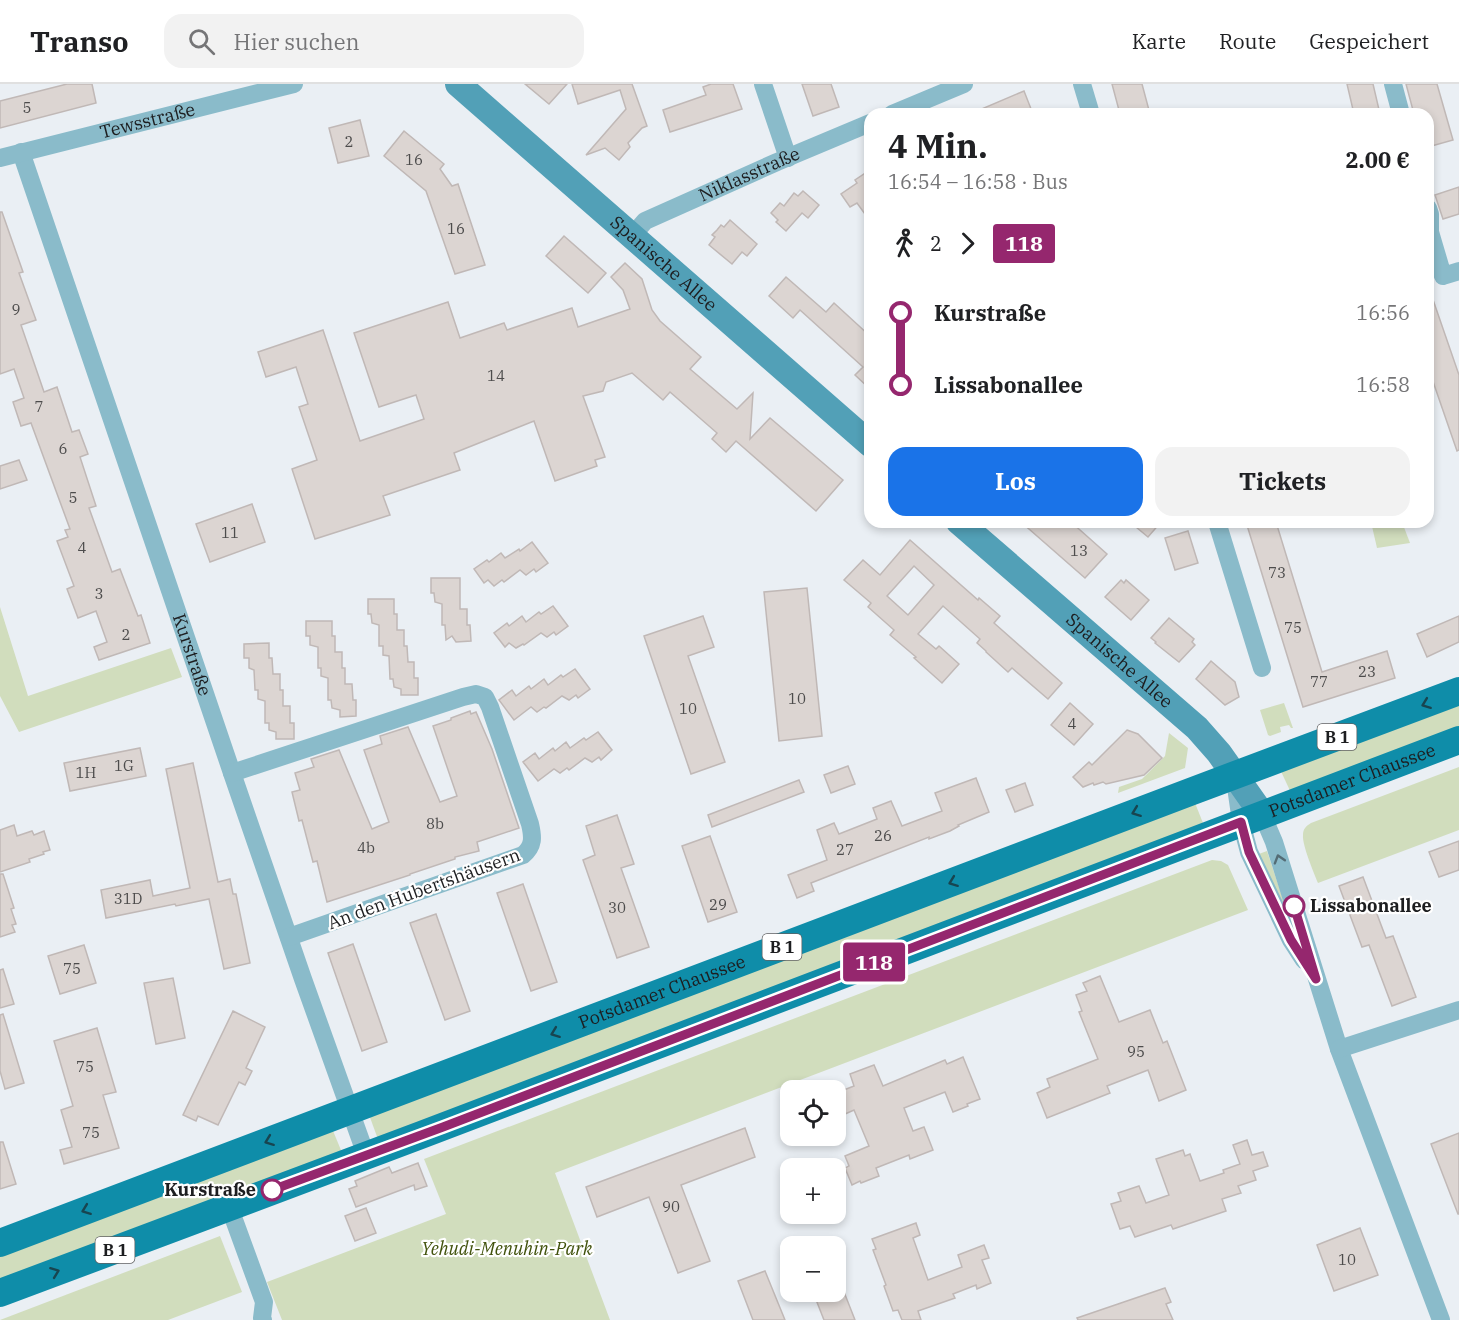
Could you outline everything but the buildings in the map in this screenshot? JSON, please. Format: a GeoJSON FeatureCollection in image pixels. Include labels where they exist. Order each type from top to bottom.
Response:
{"type":"FeatureCollection","features":[{"type":"Feature","properties":{"kind":"main road","name":"Spanische Allee"},"geometry":{"type":"LineString","coordinates":[[458,84],[864,439]]}},
{"type":"Feature","properties":{"kind":"main road","name":"Spanische Allee"},"geometry":{"type":"LineString","coordinates":[[966,528],[1197,728],[1219,753],[1234,775],[1251,818]]}},
{"type":"Feature","properties":{"kind":"main road","name":"Potsdamer Chaussee"},"geometry":{"type":"LineString","coordinates":[[0,1243],[1459,691]]}},
{"type":"Feature","properties":{"kind":"main road","name":"Potsdamer Chaussee"},"geometry":{"type":"LineString","coordinates":[[0,1293],[1459,740]]}},
{"type":"Feature","properties":{"kind":"street","name":"Tewsstraße"},"geometry":{"type":"LineString","coordinates":[[0,158],[294,84]]}},
{"type":"Feature","properties":{"kind":"street"},"geometry":{"type":"LineString","coordinates":[[763,84],[788,158]]}},
{"type":"Feature","properties":{"kind":"street"},"geometry":{"type":"LineString","coordinates":[[906,108],[964,84]]}},
{"type":"Feature","properties":{"kind":"street"},"geometry":{"type":"LineString","coordinates":[[1082,84],[1089,108]]}},
{"type":"Feature","properties":{"kind":"street"},"geometry":{"type":"LineString","coordinates":[[1392,84],[1399,108]]}},
{"type":"Feature","properties":{"kind":"street","name":"Niklasstraße"},"geometry":{"type":"LineString","coordinates":[[632,236],[645,221],[864,126]]}},
{"type":"Feature","properties":{"kind":"street","name":"Kurstraße"},"geometry":{"type":"LineString","coordinates":[[21,152],[288,938],[366,1155]]}},
{"type":"Feature","properties":{"kind":"street"},"geometry":{"type":"LineString","coordinates":[[1434,246],[1443,276],[1459,271]]}},
{"type":"Feature","properties":{"kind":"street"},"geometry":{"type":"LineString","coordinates":[[1218,528],[1262,668]]}},
{"type":"Feature","properties":{"kind":"street","name":"An den Hubertshäusern"},"geometry":{"type":"LineString","coordinates":[[232,773],[476,694],[485,697],[490,707],[530,824],[532,843],[523,855],[288,938]]}},
{"type":"Feature","properties":{"kind":"street"},"geometry":{"type":"LineString","coordinates":[[1251,818],[1249,852],[1291,940],[1316,979]]}},
{"type":"Feature","properties":{"kind":"street"},"geometry":{"type":"LineString","coordinates":[[1251,818],[1274,842],[1339,1049],[1441,1320]]}},
{"type":"Feature","properties":{"kind":"street"},"geometry":{"type":"LineString","coordinates":[[1339,1049],[1459,1010]]}},
{"type":"Feature","properties":{"kind":"street"},"geometry":{"type":"LineString","coordinates":[[230,1206],[264,1302],[263,1320]]}},
{"type":"Feature","properties":{"kind":"green space"},"geometry":{"type":"Polygon","coordinates":[[[1372,528],[1404,528],[1410,543],[1377,548],[1372,528]]]}},
{"type":"Feature","properties":{"kind":"green space"},"geometry":{"type":"Polygon","coordinates":[[[0,607],[28,696],[171,648],[182,677],[19,732],[0,696],[0,607]]]}},
{"type":"Feature","properties":{"kind":"green space"},"geometry":{"type":"Polygon","coordinates":[[[1459,699],[1459,732],[1292,795],[1279,767],[1459,699]]]}},
{"type":"Feature","properties":{"kind":"green space"},"geometry":{"type":"Polygon","coordinates":[[[1284,703],[1293,728],[1289,725],[1280,727],[1281,732],[1270,736],[1260,710],[1284,703]]]}},
{"type":"Feature","properties":{"kind":"green space"},"geometry":{"type":"Polygon","coordinates":[[[1169,733],[1188,748],[1185,768],[1118,793],[1119,787],[1142,779],[1165,756],[1169,733]]]}},
{"type":"Feature","properties":{"kind":"green space"},"geometry":{"type":"Polygon","coordinates":[[[1459,767],[1459,830],[1318,883],[1303,840],[1305,828],[1308,825],[1459,767]]]}},
{"type":"Feature","properties":{"kind":"green space"},"geometry":{"type":"Polygon","coordinates":[[[1193,798],[1205,828],[379,1142],[368,1112],[1193,798]]]}},
{"type":"Feature","properties":{"kind":"green space"},"geometry":{"type":"Polygon","coordinates":[[[1267,851],[1292,926],[1256,855],[1267,851]]]}},
{"type":"Feature","properties":{"kind":"green space","name":"Yehudi-Menuhin-Park"},"geometry":{"type":"Polygon","coordinates":[[[1212,860],[1228,865],[1248,910],[800,1080],[780,1080],[780,1088],[555,1173],[610,1320],[282,1320],[267,1282],[446,1214],[424,1159],[1212,860]]]}},
{"type":"Feature","properties":{"kind":"green space"},"geometry":{"type":"Polygon","coordinates":[[[331,1126],[343,1155],[0,1285],[0,1251],[331,1126]]]}},
{"type":"Feature","properties":{"kind":"green space"},"geometry":{"type":"Polygon","coordinates":[[[220,1236],[242,1292],[168,1320],[0,1320],[220,1236]]]}},
{"type":"Feature","properties":{"kind":"bus line","name":"118"},"geometry":{"type":"LineString","coordinates":[[272,1190],[443,1127],[1241,822],[1249,852],[1291,940],[1316,979],[1294,906]]}},
{"type":"Feature","properties":{"kind":"place","name":"Lissabonallee"},"geometry":{"type":"Point","coordinates":[1294,906]}},
{"type":"Feature","properties":{"kind":"place","name":"Kurstraße"},"geometry":{"type":"Point","coordinates":[272,1190]}}]}
